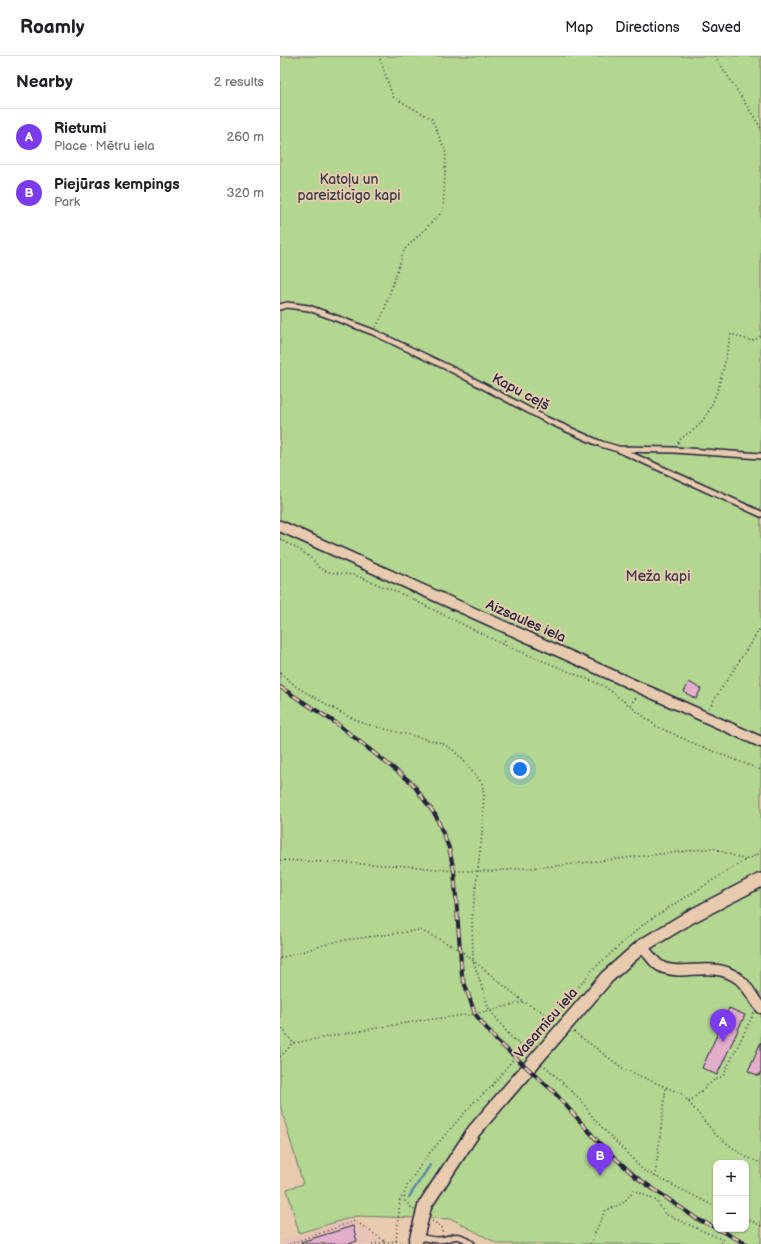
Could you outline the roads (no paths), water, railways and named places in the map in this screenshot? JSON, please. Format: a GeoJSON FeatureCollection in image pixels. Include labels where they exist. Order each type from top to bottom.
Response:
{"type":"FeatureCollection","features":[{"type":"Feature","properties":{"kind":"street","name":"Aizsaules iela"},"geometry":{"type":"LineString","coordinates":[[280,526],[761,742]]}},
{"type":"Feature","properties":{"kind":"street","name":"Vasarnīcu iela"},"geometry":{"type":"LineString","coordinates":[[414,1241],[425,1206],[474,1131],[608,977],[642,946],[690,916],[761,880]]}},
{"type":"Feature","properties":{"kind":"street"},"geometry":{"type":"LineString","coordinates":[[642,946],[663,968],[702,968],[725,972],[744,984],[759,1006]]}},
{"type":"Feature","properties":{"kind":"lane","name":"Kapu ceļš"},"geometry":{"type":"LineString","coordinates":[[280,307],[287,305],[309,308],[373,332],[453,370],[547,420],[601,444],[618,449],[674,450],[761,456]]}},
{"type":"Feature","properties":{"kind":"lane"},"geometry":{"type":"LineString","coordinates":[[618,449],[761,514]]}},
{"type":"Feature","properties":{"kind":"lane"},"geometry":{"type":"LineString","coordinates":[[414,1241],[439,1242],[453,1236],[466,1240],[472,1244]]}},
{"type":"Feature","properties":{"kind":"waterway"},"geometry":{"type":"LineString","coordinates":[[409,1197],[430,1165]]}},
{"type":"Feature","properties":{"kind":"railway"},"geometry":{"type":"LineString","coordinates":[[280,687],[336,723],[412,783],[436,816],[449,848],[454,871],[462,976],[475,1014],[496,1040],[553,1091],[603,1147],[636,1177],[697,1219],[713,1227]]}},
{"type":"Feature","properties":{"kind":"railway"},"geometry":{"type":"LineString","coordinates":[[723,1232],[747,1244]]}},
{"type":"Feature","properties":{"kind":"place","name":"Rietumi"},"geometry":{"type":"Point","coordinates":[723,1042]}},
{"type":"Feature","properties":{"kind":"place","name":"Piejūras kempings"},"geometry":{"type":"Point","coordinates":[600,1176]}},
{"type":"Feature","properties":{"kind":"park label","name":"Katoļu un pareizticīgo kapi"},"geometry":{"type":"Point","coordinates":[349,188]}},
{"type":"Feature","properties":{"kind":"park label","name":"Meža kapi"},"geometry":{"type":"Point","coordinates":[658,576]}}]}
